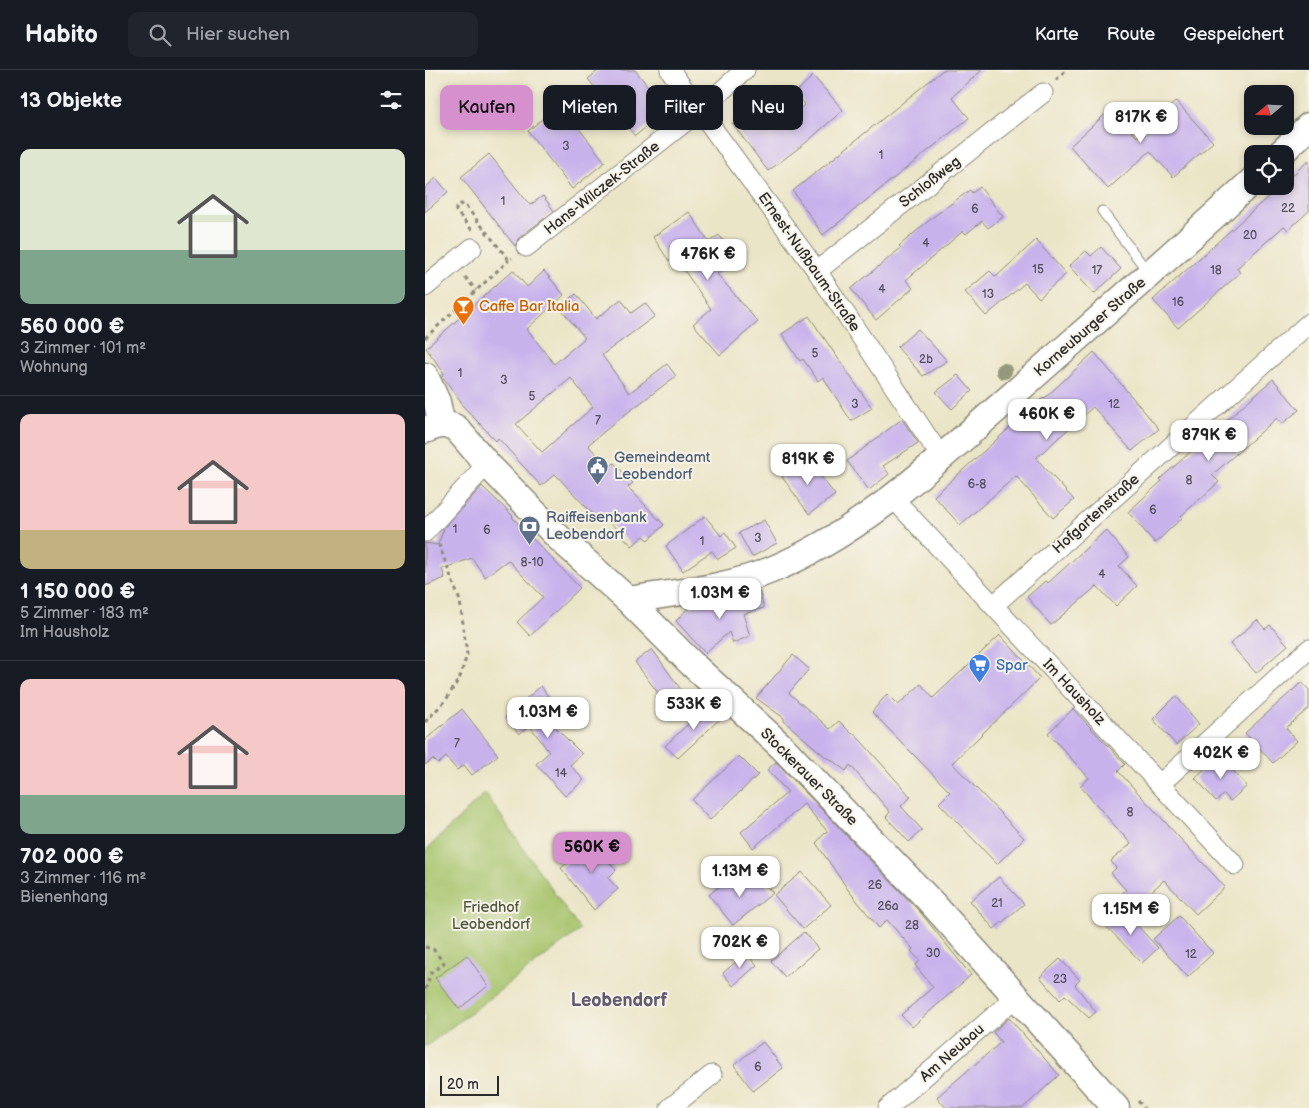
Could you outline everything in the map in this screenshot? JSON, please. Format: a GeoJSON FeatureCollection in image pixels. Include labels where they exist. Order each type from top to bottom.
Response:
{"type":"FeatureCollection","features":[{"type":"Feature","properties":{"kind":"main road"},"geometry":{"type":"LineString","coordinates":[[1289,145],[1309,126]]}},
{"type":"Feature","properties":{"kind":"main road","name":"Korneuburger Straße"},"geometry":{"type":"LineString","coordinates":[[628,600],[720,586],[771,570],[827,542],[893,498],[1150,274],[1244,188]]}},
{"type":"Feature","properties":{"kind":"main road"},"geometry":{"type":"LineString","coordinates":[[425,376],[437,402],[434,428]]}},
{"type":"Feature","properties":{"kind":"main road","name":"Stockerauer Straße"},"geometry":{"type":"LineString","coordinates":[[434,428],[451,426],[456,428],[487,464],[558,536],[782,747],[931,902],[1115,1108]]}},
{"type":"Feature","properties":{"kind":"street","name":"Ernest-Nußbaum-Straße"},"geometry":{"type":"LineString","coordinates":[[670,70],[681,85]]}},
{"type":"Feature","properties":{"kind":"street","name":"Hans-Wilczek-Straße"},"geometry":{"type":"LineString","coordinates":[[723,90],[745,70]]}},
{"type":"Feature","properties":{"kind":"street","name":"Schloßweg"},"geometry":{"type":"LineString","coordinates":[[817,271],[1043,93]]}},
{"type":"Feature","properties":{"kind":"street","name":"Hans-Wilczek-Straße"},"geometry":{"type":"LineString","coordinates":[[526,247],[675,130]]}},
{"type":"Feature","properties":{"kind":"street","name":"Ernest-Nußbaum-Straße"},"geometry":{"type":"LineString","coordinates":[[713,130],[817,271],[941,458]]}},
{"type":"Feature","properties":{"kind":"street"},"geometry":{"type":"LineString","coordinates":[[425,287],[472,248]]}},
{"type":"Feature","properties":{"kind":"street","name":"Hofgartenstraße"},"geometry":{"type":"LineString","coordinates":[[994,605],[1309,323]]}},
{"type":"Feature","properties":{"kind":"street"},"geometry":{"type":"LineString","coordinates":[[428,529],[487,464]]}},
{"type":"Feature","properties":{"kind":"street","name":"Im Hausholz"},"geometry":{"type":"LineString","coordinates":[[893,498],[1235,865]]}},
{"type":"Feature","properties":{"kind":"street"},"geometry":{"type":"LineString","coordinates":[[1160,784],[1309,650]]}},
{"type":"Feature","properties":{"kind":"street","name":"Am Neubau"},"geometry":{"type":"LineString","coordinates":[[888,1108],[1016,997]]}},
{"type":"Feature","properties":{"kind":"street"},"geometry":{"type":"LineString","coordinates":[[670,1108],[712,1075]]}},
{"type":"Feature","properties":{"kind":"lane"},"geometry":{"type":"LineString","coordinates":[[1102,211],[1150,274]]}},
{"type":"Feature","properties":{"kind":"path"},"geometry":{"type":"LineString","coordinates":[[425,338],[509,260]]}},
{"type":"Feature","properties":{"kind":"path"},"geometry":{"type":"LineString","coordinates":[[425,722],[446,700],[460,677],[467,655],[459,601],[428,529]]}},
{"type":"Feature","properties":{"kind":"path"},"geometry":{"type":"LineString","coordinates":[[425,947],[433,949],[444,963],[431,973],[425,990]]}},
{"type":"Feature","properties":{"kind":"green space","name":"Friedhof Leobendorf"},"geometry":{"type":"Polygon","coordinates":[[[485,793],[580,930],[425,1047],[425,851],[485,793]]]}},
{"type":"Feature","properties":{"kind":"building"},"geometry":{"type":"Polygon","coordinates":[[[599,70],[635,70],[647,85],[646,127],[635,136],[630,130],[636,130],[636,85],[593,85],[588,79],[599,70]]]}},
{"type":"Feature","properties":{"kind":"building"},"geometry":{"type":"Polygon","coordinates":[[[943,70],[982,70],[952,97],[969,118],[823,235],[793,191],[943,70]]]}},
{"type":"Feature","properties":{"kind":"building"},"geometry":{"type":"Polygon","coordinates":[[[813,76],[843,110],[808,141],[768,171],[737,130],[803,130],[803,106],[805,104],[803,102],[803,85],[813,76]]]}},
{"type":"Feature","properties":{"kind":"building"},"geometry":{"type":"Polygon","coordinates":[[[1176,101],[1213,142],[1173,177],[1150,151],[1108,189],[1070,146],[1111,109],[1137,137],[1176,101]]]}},
{"type":"Feature","properties":{"kind":"building"},"geometry":{"type":"Polygon","coordinates":[[[543,118],[543,130],[580,130],[605,162],[572,189],[528,131],[533,130],[533,127],[543,118]]]}},
{"type":"Feature","properties":{"kind":"building"},"geometry":{"type":"Polygon","coordinates":[[[489,154],[530,205],[543,196],[554,211],[519,238],[515,246],[461,177],[489,154]]]}},
{"type":"Feature","properties":{"kind":"building"},"geometry":{"type":"Polygon","coordinates":[[[1309,160],[1309,211],[1288,230],[1284,226],[1237,268],[1240,273],[1178,328],[1153,300],[1270,195],[1294,195],[1294,174],[1309,160]]]}},
{"type":"Feature","properties":{"kind":"building"},"geometry":{"type":"Polygon","coordinates":[[[436,178],[448,192],[425,212],[425,188],[436,178]]]}},
{"type":"Feature","properties":{"kind":"building"},"geometry":{"type":"Polygon","coordinates":[[[980,187],[1003,217],[988,228],[982,221],[966,234],[963,231],[906,280],[913,288],[876,320],[851,289],[901,248],[899,246],[933,217],[970,190],[972,193],[980,187]]]}},
{"type":"Feature","properties":{"kind":"building"},"geometry":{"type":"Polygon","coordinates":[[[689,212],[709,242],[719,235],[737,260],[717,274],[758,322],[720,355],[693,324],[711,309],[675,257],[669,261],[653,237],[689,212]]]}},
{"type":"Feature","properties":{"kind":"building"},"geometry":{"type":"Polygon","coordinates":[[[1036,240],[1066,274],[1039,298],[1025,283],[986,316],[965,292],[990,271],[996,277],[1036,240]]]}},
{"type":"Feature","properties":{"kind":"building"},"geometry":{"type":"Polygon","coordinates":[[[1101,247],[1121,269],[1094,294],[1069,266],[1086,251],[1091,256],[1101,247]]]}},
{"type":"Feature","properties":{"kind":"building"},"geometry":{"type":"Polygon","coordinates":[[[513,270],[527,287],[544,271],[564,295],[527,329],[554,364],[585,338],[560,308],[576,294],[596,319],[621,299],[631,313],[645,303],[655,316],[602,355],[629,393],[667,364],[676,376],[588,445],[609,468],[614,463],[633,483],[628,487],[664,525],[648,540],[644,536],[632,546],[606,518],[601,523],[555,474],[541,486],[498,438],[496,441],[461,404],[442,376],[444,373],[426,348],[513,270]],[[571,378],[516,424],[542,452],[593,407],[571,378]]]}},
{"type":"Feature","properties":{"kind":"building"},"geometry":{"type":"Polygon","coordinates":[[[809,316],[872,408],[851,421],[823,377],[818,381],[803,359],[800,361],[782,334],[809,316]]]}},
{"type":"Feature","properties":{"kind":"building"},"geometry":{"type":"Polygon","coordinates":[[[918,329],[947,361],[923,376],[897,347],[918,329]]]}},
{"type":"Feature","properties":{"kind":"building"},"geometry":{"type":"Polygon","coordinates":[[[1094,352],[1159,429],[1132,451],[1093,407],[1036,458],[1074,500],[1053,518],[1016,476],[960,525],[934,496],[1094,352]]]}},
{"type":"Feature","properties":{"kind":"building"},"geometry":{"type":"Polygon","coordinates":[[[958,375],[972,391],[952,409],[936,392],[958,375]]]}},
{"type":"Feature","properties":{"kind":"building"},"geometry":{"type":"Polygon","coordinates":[[[1273,379],[1299,410],[1282,424],[1277,418],[1212,475],[1219,482],[1181,516],[1182,518],[1155,543],[1128,512],[1162,481],[1160,479],[1273,379]]]}},
{"type":"Feature","properties":{"kind":"building"},"geometry":{"type":"Polygon","coordinates":[[[902,419],[918,443],[883,466],[889,474],[869,490],[847,461],[902,419]]]}},
{"type":"Feature","properties":{"kind":"building"},"geometry":{"type":"Polygon","coordinates":[[[807,458],[835,495],[809,514],[782,477],[807,458]]]}},
{"type":"Feature","properties":{"kind":"building"},"geometry":{"type":"Polygon","coordinates":[[[482,486],[513,516],[580,588],[530,636],[517,622],[543,597],[508,560],[485,577],[472,558],[442,569],[445,578],[425,586],[425,543],[438,545],[444,528],[482,486]]]}},
{"type":"Feature","properties":{"kind":"building"},"geometry":{"type":"Polygon","coordinates":[[[705,516],[721,536],[725,532],[736,548],[718,559],[712,551],[683,571],[666,546],[705,516]]]}},
{"type":"Feature","properties":{"kind":"building"},"geometry":{"type":"Polygon","coordinates":[[[764,520],[777,543],[752,557],[739,533],[764,520]]]}},
{"type":"Feature","properties":{"kind":"building"},"geometry":{"type":"Polygon","coordinates":[[[1106,530],[1129,557],[1119,566],[1137,586],[1116,606],[1097,586],[1051,625],[1027,597],[1045,581],[1048,583],[1106,530]]]}},
{"type":"Feature","properties":{"kind":"building"},"geometry":{"type":"Polygon","coordinates":[[[759,591],[764,608],[743,614],[750,636],[733,643],[729,632],[705,653],[676,621],[688,608],[759,591]]]}},
{"type":"Feature","properties":{"kind":"building"},"geometry":{"type":"Polygon","coordinates":[[[1257,620],[1265,629],[1270,625],[1288,645],[1256,673],[1230,644],[1257,620]]]}},
{"type":"Feature","properties":{"kind":"building"},"geometry":{"type":"Polygon","coordinates":[[[1000,635],[1040,678],[952,763],[1024,838],[997,864],[939,803],[950,792],[872,712],[887,694],[898,705],[921,684],[933,698],[1000,635]]]}},
{"type":"Feature","properties":{"kind":"building"},"geometry":{"type":"Polygon","coordinates":[[[652,649],[684,694],[666,707],[635,662],[652,649]]]}},
{"type":"Feature","properties":{"kind":"building"},"geometry":{"type":"Polygon","coordinates":[[[793,655],[809,669],[789,693],[830,729],[839,721],[852,734],[854,733],[911,797],[901,806],[922,830],[909,842],[886,817],[890,812],[850,765],[846,771],[828,759],[784,721],[784,718],[756,698],[793,655]]]}},
{"type":"Feature","properties":{"kind":"building"},"geometry":{"type":"Polygon","coordinates":[[[1302,682],[1309,690],[1309,708],[1286,728],[1297,741],[1273,763],[1245,733],[1302,682]]]}},
{"type":"Feature","properties":{"kind":"building"},"geometry":{"type":"Polygon","coordinates":[[[541,686],[562,716],[552,724],[582,754],[570,765],[584,780],[565,796],[536,764],[549,752],[530,726],[519,734],[505,717],[541,686]]]}},
{"type":"Feature","properties":{"kind":"building"},"geometry":{"type":"Polygon","coordinates":[[[1176,696],[1199,724],[1176,745],[1153,719],[1176,696]]]}},
{"type":"Feature","properties":{"kind":"building"},"geometry":{"type":"Polygon","coordinates":[[[709,704],[722,717],[678,758],[665,746],[709,704]]]}},
{"type":"Feature","properties":{"kind":"building"},"geometry":{"type":"Polygon","coordinates":[[[462,709],[498,755],[472,775],[464,765],[457,770],[446,757],[438,764],[433,759],[425,765],[425,740],[462,709]]]}},
{"type":"Feature","properties":{"kind":"building"},"geometry":{"type":"Polygon","coordinates":[[[1073,709],[1125,764],[1118,771],[1225,887],[1196,914],[1164,880],[1127,913],[1114,901],[1126,890],[1111,873],[1116,868],[1111,861],[1131,844],[1080,786],[1089,778],[1048,733],[1073,709]]]}},
{"type":"Feature","properties":{"kind":"building"},"geometry":{"type":"Polygon","coordinates":[[[1219,755],[1247,786],[1230,801],[1224,794],[1216,801],[1195,778],[1219,755]]]}},
{"type":"Feature","properties":{"kind":"building"},"geometry":{"type":"Polygon","coordinates":[[[739,756],[758,775],[710,820],[692,800],[739,756]]]}},
{"type":"Feature","properties":{"kind":"building"},"geometry":{"type":"Polygon","coordinates":[[[776,762],[920,912],[971,975],[912,1027],[901,1015],[933,987],[915,965],[920,961],[911,951],[913,949],[887,920],[879,928],[849,891],[816,843],[827,831],[804,804],[753,848],[741,832],[788,792],[767,770],[776,762]]]}},
{"type":"Feature","properties":{"kind":"building"},"geometry":{"type":"Polygon","coordinates":[[[599,837],[608,848],[602,854],[616,870],[608,878],[618,889],[594,910],[561,868],[599,837]]]}},
{"type":"Feature","properties":{"kind":"building"},"geometry":{"type":"Polygon","coordinates":[[[802,872],[831,905],[803,929],[774,895],[802,872]]]}},
{"type":"Feature","properties":{"kind":"building"},"geometry":{"type":"Polygon","coordinates":[[[732,875],[744,888],[757,876],[773,893],[733,925],[709,895],[732,875]]]}},
{"type":"Feature","properties":{"kind":"building"},"geometry":{"type":"Polygon","coordinates":[[[999,877],[1024,904],[994,929],[970,901],[999,877]]]}},
{"type":"Feature","properties":{"kind":"building"},"geometry":{"type":"Polygon","coordinates":[[[1121,908],[1158,948],[1142,963],[1104,924],[1121,908]]]}},
{"type":"Feature","properties":{"kind":"building"},"geometry":{"type":"Polygon","coordinates":[[[1179,916],[1213,953],[1188,977],[1153,939],[1179,916]]]}},
{"type":"Feature","properties":{"kind":"building"},"geometry":{"type":"Polygon","coordinates":[[[804,932],[818,949],[785,977],[771,961],[804,932]]]}},
{"type":"Feature","properties":{"kind":"building"},"geometry":{"type":"Polygon","coordinates":[[[746,953],[757,965],[733,986],[723,973],[746,953]]]}},
{"type":"Feature","properties":{"kind":"building"},"geometry":{"type":"Polygon","coordinates":[[[467,955],[488,986],[459,1009],[435,978],[467,955]]]}},
{"type":"Feature","properties":{"kind":"building"},"geometry":{"type":"Polygon","coordinates":[[[1060,959],[1080,980],[1075,985],[1096,1012],[1089,1018],[1065,995],[1060,1000],[1040,977],[1060,959]]]}},
{"type":"Feature","properties":{"kind":"building"},"geometry":{"type":"Polygon","coordinates":[[[1009,1018],[1059,1075],[1023,1108],[946,1108],[937,1097],[1001,1042],[993,1032],[1009,1018]]]}},
{"type":"Feature","properties":{"kind":"building"},"geometry":{"type":"Polygon","coordinates":[[[763,1042],[783,1068],[753,1091],[734,1065],[763,1042]]]}},
{"type":"Feature","properties":{"kind":"place","name":"Caffe Bar Italia"},"geometry":{"type":"Point","coordinates":[463,325]}},
{"type":"Feature","properties":{"kind":"place","name":"Gemeindeamt Leobendorf"},"geometry":{"type":"Point","coordinates":[598,485]}},
{"type":"Feature","properties":{"kind":"place","name":"Raiffeisenbank Leobendorf"},"geometry":{"type":"Point","coordinates":[530,545]}},
{"type":"Feature","properties":{"kind":"place","name":"Spar"},"geometry":{"type":"Point","coordinates":[980,684]}},
{"type":"Feature","properties":{"kind":"district","name":"Leobendorf"},"geometry":{"type":"Point","coordinates":[619,1000]}}]}
